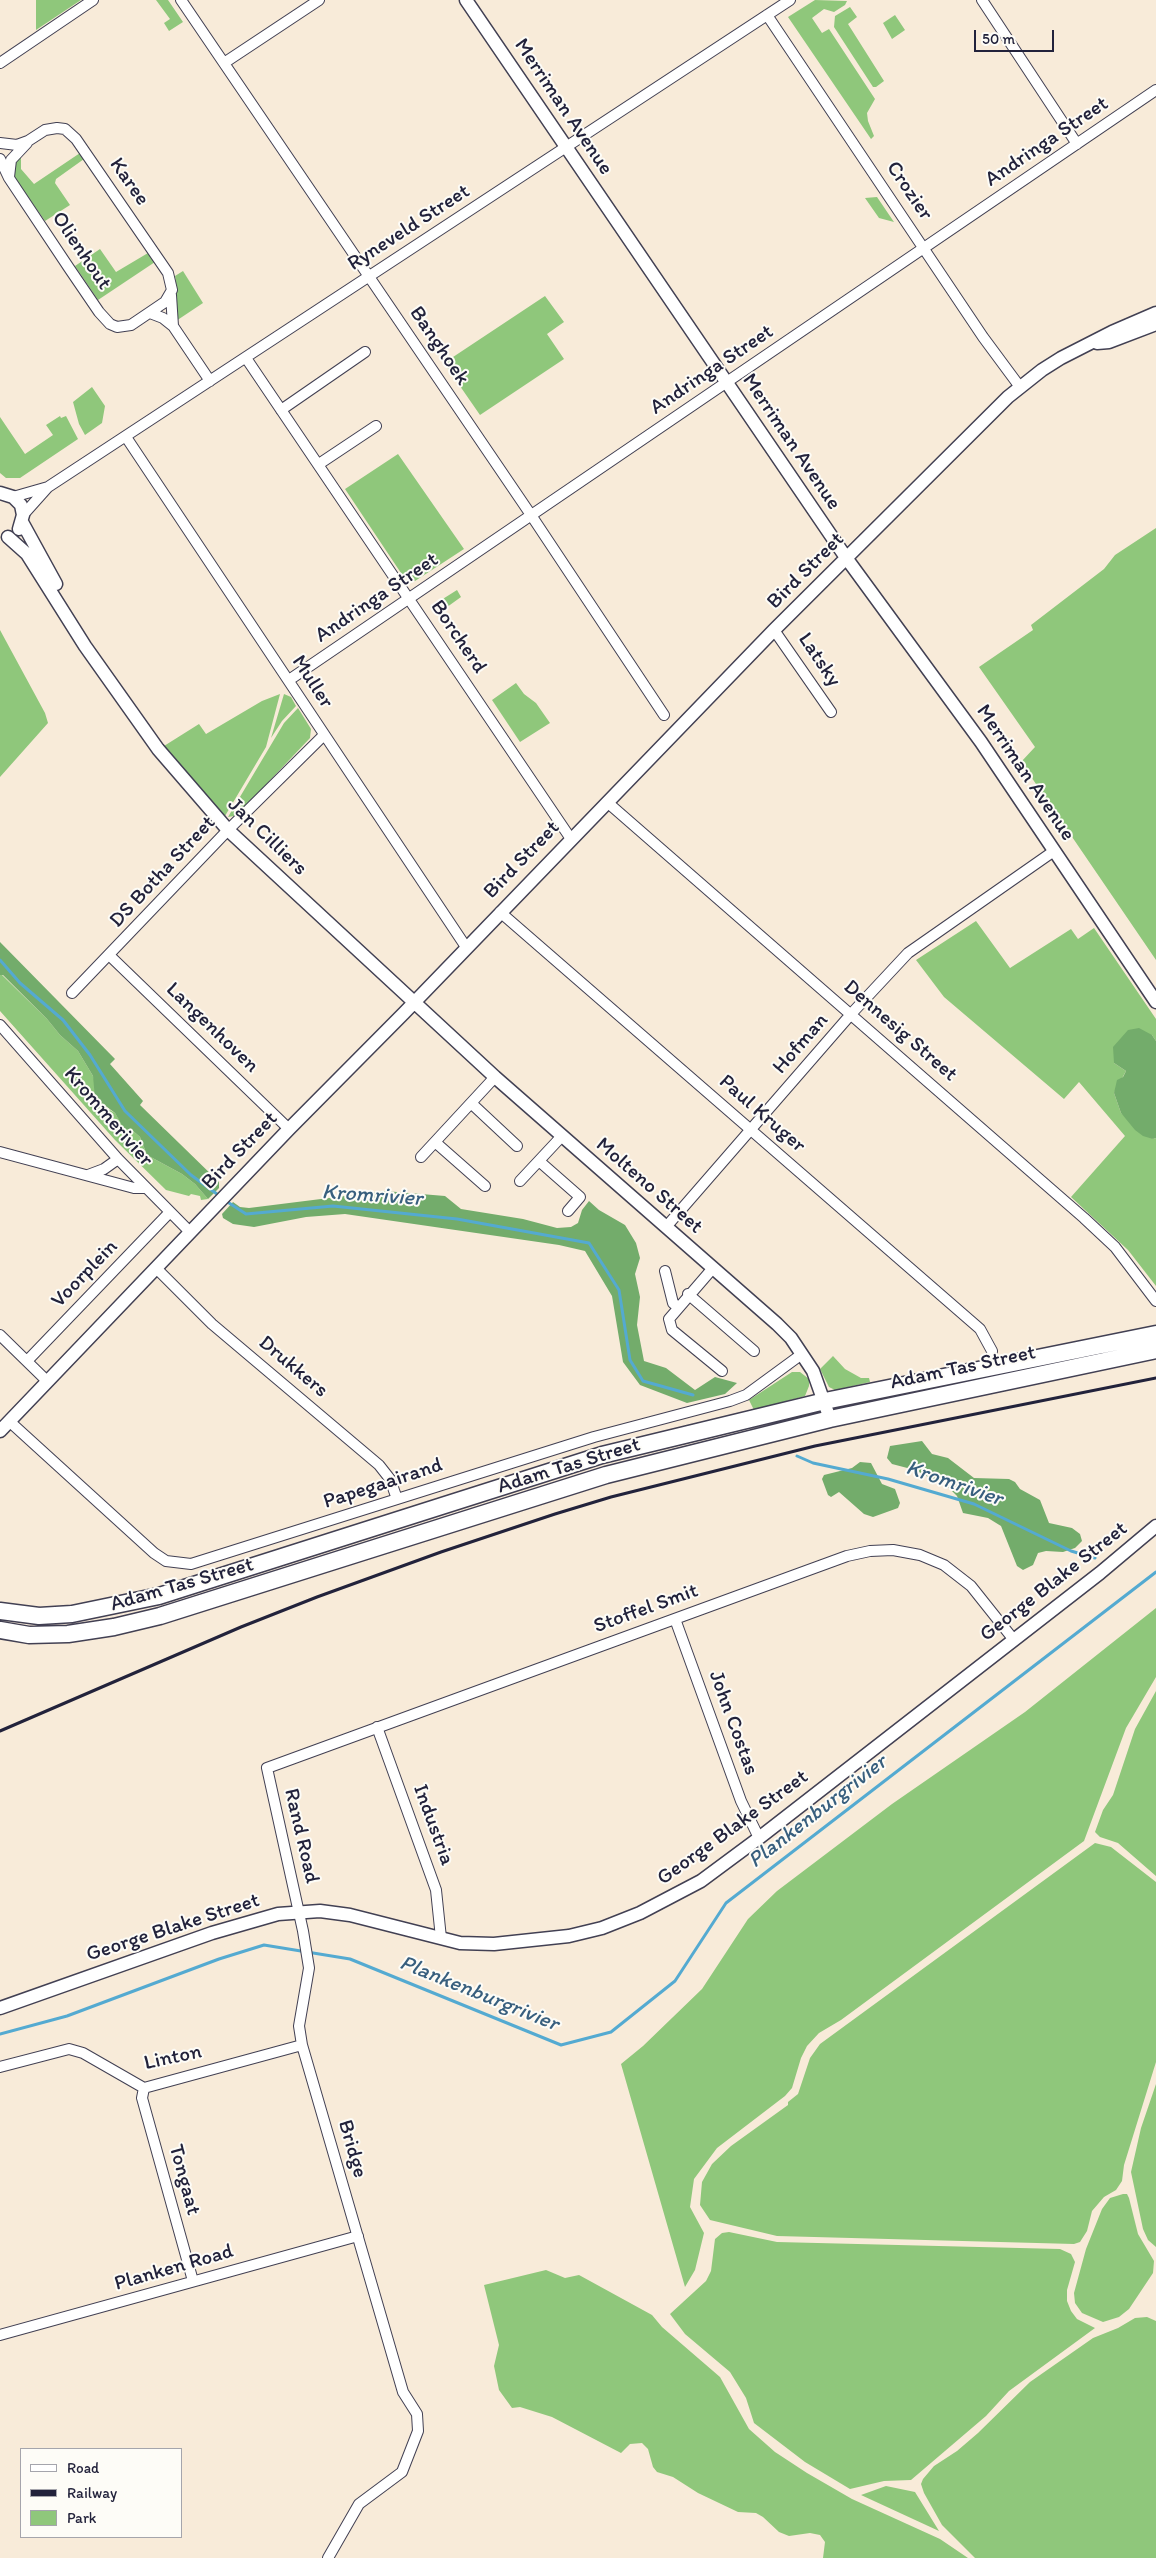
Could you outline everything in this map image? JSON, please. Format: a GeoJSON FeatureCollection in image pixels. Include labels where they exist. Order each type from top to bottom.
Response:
{"type":"FeatureCollection","features":[{"type":"Feature","properties":{"kind":"main road","name":"Adam Tas Street"},"geometry":{"type":"LineString","coordinates":[[0,1611],[39,1616],[72,1614],[150,1598],[193,1586],[602,1455],[825,1401],[1156,1334]]}},
{"type":"Feature","properties":{"kind":"main road","name":"Adam Tas Street"},"geometry":{"type":"LineString","coordinates":[[0,1630],[29,1635],[68,1634],[114,1627],[199,1604],[606,1476],[830,1419],[1156,1350]]}},
{"type":"Feature","properties":{"kind":"main road"},"geometry":{"type":"LineString","coordinates":[[193,1586],[199,1604]]}},
{"type":"Feature","properties":{"kind":"street"},"geometry":{"type":"LineString","coordinates":[[0,63],[93,0]]}},
{"type":"Feature","properties":{"kind":"street","name":"Banghoek"},"geometry":{"type":"LineString","coordinates":[[181,0],[664,715]]}},
{"type":"Feature","properties":{"kind":"street"},"geometry":{"type":"LineString","coordinates":[[224,63],[319,0]]}},
{"type":"Feature","properties":{"kind":"street","name":"Merriman Avenue"},"geometry":{"type":"LineString","coordinates":[[466,0],[847,559],[981,742],[1156,1002]]}},
{"type":"Feature","properties":{"kind":"street","name":"Ryneveld Street"},"geometry":{"type":"LineString","coordinates":[[13,497],[48,487],[790,0]]}},
{"type":"Feature","properties":{"kind":"street"},"geometry":{"type":"LineString","coordinates":[[982,0],[1077,144]]}},
{"type":"Feature","properties":{"kind":"street","name":"Crozier"},"geometry":{"type":"LineString","coordinates":[[767,15],[998,360],[1020,387]]}},
{"type":"Feature","properties":{"kind":"street","name":"Andringa Street"},"geometry":{"type":"LineString","coordinates":[[289,680],[1156,90]]}},
{"type":"Feature","properties":{"kind":"street","name":"Karee"},"geometry":{"type":"LineString","coordinates":[[9,178],[12,160],[28,141],[45,130],[65,129],[76,139],[168,273],[171,282],[173,326]]}},
{"type":"Feature","properties":{"kind":"street","name":"Karee"},"geometry":{"type":"LineString","coordinates":[[0,143],[17,144],[28,141]]}},
{"type":"Feature","properties":{"kind":"street","name":"Olienhout"},"geometry":{"type":"LineString","coordinates":[[0,159],[9,178],[104,319],[117,327],[124,327],[150,313]]}},
{"type":"Feature","properties":{"kind":"street"},"geometry":{"type":"LineString","coordinates":[[150,313],[171,295]]}},
{"type":"Feature","properties":{"kind":"street"},"geometry":{"type":"LineString","coordinates":[[150,313],[163,318],[173,326],[210,381]]}},
{"type":"Feature","properties":{"kind":"street","name":"Bird Street"},"geometry":{"type":"LineString","coordinates":[[0,1431],[288,1129],[413,1003],[774,630],[1020,387],[1042,370],[1112,332],[1156,314]]}},
{"type":"Feature","properties":{"kind":"street","name":"Bird Street"},"geometry":{"type":"LineString","coordinates":[[1095,342],[1109,342],[1156,324]]}},
{"type":"Feature","properties":{"kind":"street"},"geometry":{"type":"LineString","coordinates":[[281,410],[365,352]]}},
{"type":"Feature","properties":{"kind":"street","name":"Borcherd"},"geometry":{"type":"LineString","coordinates":[[246,358],[571,839]]}},
{"type":"Feature","properties":{"kind":"street"},"geometry":{"type":"LineString","coordinates":[[319,464],[376,426]]}},
{"type":"Feature","properties":{"kind":"street","name":"Muller"},"geometry":{"type":"LineString","coordinates":[[126,437],[466,947]]}},
{"type":"Feature","properties":{"kind":"street","name":"Ryneveld Street"},"geometry":{"type":"LineString","coordinates":[[23,519],[48,487]]}},
{"type":"Feature","properties":{"kind":"street"},"geometry":{"type":"LineString","coordinates":[[0,493],[13,497]]}},
{"type":"Feature","properties":{"kind":"street","name":"Jan Cilliers"},"geometry":{"type":"LineString","coordinates":[[13,497],[21,505],[23,519],[112,684]]}},
{"type":"Feature","properties":{"kind":"street"},"geometry":{"type":"LineString","coordinates":[[4,537],[19,528],[23,519]]}},
{"type":"Feature","properties":{"kind":"street","name":"Jan Cilliers"},"geometry":{"type":"LineString","coordinates":[[4,537],[27,554],[85,646],[169,763],[228,830],[413,1003]]}},
{"type":"Feature","properties":{"kind":"street","name":"Latsky"},"geometry":{"type":"LineString","coordinates":[[774,630],[832,712]]}},
{"type":"Feature","properties":{"kind":"street","name":"DS Botha Street"},"geometry":{"type":"LineString","coordinates":[[72,993],[110,956],[228,830],[324,734]]}},
{"type":"Feature","properties":{"kind":"street","name":"Dennesig Street"},"geometry":{"type":"LineString","coordinates":[[607,802],[852,1013],[1116,1247],[1156,1301]]}},
{"type":"Feature","properties":{"kind":"street","name":"Hofman"},"geometry":{"type":"LineString","coordinates":[[666,1227],[852,1013],[913,949],[1054,852]]}},
{"type":"Feature","properties":{"kind":"street","name":"Paul Kruger"},"geometry":{"type":"LineString","coordinates":[[500,912],[980,1329],[992,1351]]}},
{"type":"Feature","properties":{"kind":"street","name":"Langenhoven"},"geometry":{"type":"LineString","coordinates":[[110,956],[288,1129]]}},
{"type":"Feature","properties":{"kind":"street","name":"Molteno Street"},"geometry":{"type":"LineString","coordinates":[[413,1003],[778,1324],[802,1354],[812,1371],[825,1401],[830,1419]]}},
{"type":"Feature","properties":{"kind":"street","name":"Krommerivier"},"geometry":{"type":"LineString","coordinates":[[0,1025],[118,1159],[190,1232]]}},
{"type":"Feature","properties":{"kind":"street"},"geometry":{"type":"LineString","coordinates":[[421,1157],[495,1077]]}},
{"type":"Feature","properties":{"kind":"street"},"geometry":{"type":"LineString","coordinates":[[471,1103],[517,1146]]}},
{"type":"Feature","properties":{"kind":"street"},"geometry":{"type":"LineString","coordinates":[[520,1181],[562,1136]]}},
{"type":"Feature","properties":{"kind":"street"},"geometry":{"type":"LineString","coordinates":[[435,1142],[485,1186]]}},
{"type":"Feature","properties":{"kind":"street"},"geometry":{"type":"LineString","coordinates":[[0,1152],[134,1188],[146,1188]]}},
{"type":"Feature","properties":{"kind":"street"},"geometry":{"type":"LineString","coordinates":[[88,1175],[104,1169],[118,1159]]}},
{"type":"Feature","properties":{"kind":"street"},"geometry":{"type":"LineString","coordinates":[[539,1160],[580,1197],[568,1211]]}},
{"type":"Feature","properties":{"kind":"street","name":"Voorplein"},"geometry":{"type":"LineString","coordinates":[[27,1361],[170,1212]]}},
{"type":"Feature","properties":{"kind":"street","name":"Drukkers"},"geometry":{"type":"LineString","coordinates":[[156,1268],[212,1324],[379,1465],[390,1479],[397,1499]]}},
{"type":"Feature","properties":{"kind":"street"},"geometry":{"type":"LineString","coordinates":[[713,1268],[688,1294],[669,1319],[672,1330],[722,1371]]}},
{"type":"Feature","properties":{"kind":"street"},"geometry":{"type":"LineString","coordinates":[[665,1271],[673,1303],[678,1307]]}},
{"type":"Feature","properties":{"kind":"street"},"geometry":{"type":"LineString","coordinates":[[688,1294],[754,1351]]}},
{"type":"Feature","properties":{"kind":"street"},"geometry":{"type":"LineString","coordinates":[[0,1335],[47,1381]]}},
{"type":"Feature","properties":{"kind":"street","name":"Papegaairand"},"geometry":{"type":"LineString","coordinates":[[9,1421],[154,1553],[166,1561],[180,1564],[200,1562],[594,1437],[730,1401],[746,1395],[802,1354]]}},
{"type":"Feature","properties":{"kind":"street","name":"George Blake Street"},"geometry":{"type":"LineString","coordinates":[[0,2008],[212,1933],[278,1914],[320,1911],[350,1915],[460,1943],[502,1944],[569,1936],[602,1928],[659,1905],[700,1881],[759,1838],[1014,1640],[1156,1526]]}},
{"type":"Feature","properties":{"kind":"street","name":"Stoffel Smit"},"geometry":{"type":"LineString","coordinates":[[267,1768],[847,1556],[893,1550],[920,1555],[944,1565],[971,1586],[1014,1640]]}},
{"type":"Feature","properties":{"kind":"street","name":"John Costas"},"geometry":{"type":"LineString","coordinates":[[675,1618],[740,1801],[759,1838]]}},
{"type":"Feature","properties":{"kind":"street","name":"Industria"},"geometry":{"type":"LineString","coordinates":[[377,1728],[436,1890],[441,1938]]}},
{"type":"Feature","properties":{"kind":"street","name":"Rand Road"},"geometry":{"type":"LineString","coordinates":[[267,1768],[299,1913]]}},
{"type":"Feature","properties":{"kind":"street","name":"Bridge"},"geometry":{"type":"LineString","coordinates":[[299,1913],[309,1968],[299,2026],[302,2045],[403,2392],[417,2414],[418,2430],[406,2466],[402,2472],[359,2504],[328,2558]]}},
{"type":"Feature","properties":{"kind":"street","name":"Linton"},"geometry":{"type":"LineString","coordinates":[[0,2067],[69,2050],[83,2053],[144,2088],[302,2045]]}},
{"type":"Feature","properties":{"kind":"street","name":"Tongaat"},"geometry":{"type":"LineString","coordinates":[[144,2088],[142,2098],[193,2281]]}},
{"type":"Feature","properties":{"kind":"street","name":"Planken Road"},"geometry":{"type":"LineString","coordinates":[[0,2335],[358,2236]]}},
{"type":"Feature","properties":{"kind":"green space"},"geometry":{"type":"Polygon","coordinates":[[[36,0],[81,0],[36,30],[36,0]]]}},
{"type":"Feature","properties":{"kind":"green space"},"geometry":{"type":"Polygon","coordinates":[[[156,0],[168,0],[183,22],[169,31],[164,23],[170,19],[156,0]]]}},
{"type":"Feature","properties":{"kind":"green space"},"geometry":{"type":"Polygon","coordinates":[[[815,0],[847,1],[845,5],[834,12],[824,9],[812,18],[822,33],[829,29],[875,99],[867,113],[874,136],[871,139],[788,17],[815,0]]]}},
{"type":"Feature","properties":{"kind":"green space"},"geometry":{"type":"Polygon","coordinates":[[[850,7],[857,17],[848,24],[884,81],[876,87],[873,87],[834,27],[835,16],[850,7]]]}},
{"type":"Feature","properties":{"kind":"green space"},"geometry":{"type":"Polygon","coordinates":[[[895,15],[905,30],[892,39],[883,23],[895,15]]]}},
{"type":"Feature","properties":{"kind":"green space"},"geometry":{"type":"Polygon","coordinates":[[[21,153],[21,169],[34,184],[80,153],[84,159],[56,179],[55,183],[70,205],[45,221],[14,177],[15,159],[21,153]]]}},
{"type":"Feature","properties":{"kind":"green space"},"geometry":{"type":"Polygon","coordinates":[[[877,197],[894,222],[879,218],[865,198],[877,197]]]}},
{"type":"Feature","properties":{"kind":"green space"},"geometry":{"type":"Polygon","coordinates":[[[100,249],[116,272],[148,253],[155,262],[98,300],[75,266],[100,249]]]}},
{"type":"Feature","properties":{"kind":"green space"},"geometry":{"type":"Polygon","coordinates":[[[183,271],[203,303],[176,321],[173,307],[177,290],[175,276],[183,271]]]}},
{"type":"Feature","properties":{"kind":"green space"},"geometry":{"type":"Polygon","coordinates":[[[545,296],[564,322],[547,334],[564,359],[480,415],[444,363],[545,296]]]}},
{"type":"Feature","properties":{"kind":"green space"},"geometry":{"type":"Polygon","coordinates":[[[92,387],[105,406],[102,423],[85,435],[79,424],[73,402],[92,387]]]}},
{"type":"Feature","properties":{"kind":"green space"},"geometry":{"type":"Polygon","coordinates":[[[60,416],[61,418],[66,416],[78,439],[20,478],[6,478],[0,473],[0,417],[25,454],[53,435],[46,425],[60,416]]]}},
{"type":"Feature","properties":{"kind":"green space"},"geometry":{"type":"Polygon","coordinates":[[[398,454],[464,549],[415,581],[403,576],[345,489],[398,454]]]}},
{"type":"Feature","properties":{"kind":"green space"},"geometry":{"type":"Polygon","coordinates":[[[1156,528],[1156,960],[1021,762],[1035,747],[979,667],[1033,630],[1031,625],[1104,569],[1115,555],[1156,528]]]}},
{"type":"Feature","properties":{"kind":"green space"},"geometry":{"type":"Polygon","coordinates":[[[457,590],[461,597],[436,615],[430,607],[457,590]]]}},
{"type":"Feature","properties":{"kind":"green space"},"geometry":{"type":"Polygon","coordinates":[[[0,630],[45,713],[48,723],[0,777],[0,630]]]}},
{"type":"Feature","properties":{"kind":"green space"},"geometry":{"type":"Polygon","coordinates":[[[516,683],[524,694],[536,703],[550,723],[520,742],[492,700],[516,683]]]}},
{"type":"Feature","properties":{"kind":"green space"},"geometry":{"type":"Polygon","coordinates":[[[280,694],[266,747],[225,816],[164,746],[199,724],[206,734],[262,701],[280,694]]]}},
{"type":"Feature","properties":{"kind":"green space"},"geometry":{"type":"Polygon","coordinates":[[[284,694],[291,697],[296,706],[282,721],[271,738],[284,694]]]}},
{"type":"Feature","properties":{"kind":"green space"},"geometry":{"type":"Polygon","coordinates":[[[298,708],[311,729],[310,738],[241,811],[234,816],[228,817],[284,723],[298,708]]]}},
{"type":"Feature","properties":{"kind":"green space"},"geometry":{"type":"Polygon","coordinates":[[[976,921],[1010,968],[1071,929],[1078,939],[1094,928],[1156,1019],[1156,1041],[1152,1035],[1114,1063],[1126,1071],[1114,1093],[1121,1113],[1153,1139],[1156,1138],[1156,1286],[1128,1250],[1071,1197],[1125,1136],[1079,1082],[1064,1099],[944,997],[916,960],[976,921]]]}},
{"type":"Feature","properties":{"kind":"green space"},"geometry":{"type":"Polygon","coordinates":[[[0,942],[115,1059],[110,1064],[143,1101],[140,1105],[219,1182],[219,1188],[208,1199],[195,1184],[182,1174],[147,1155],[140,1137],[132,1130],[124,1129],[115,1113],[95,1098],[93,1076],[78,1051],[60,1035],[47,1019],[3,975],[0,975],[0,942]]]}},
{"type":"Feature","properties":{"kind":"green space"},"geometry":{"type":"Polygon","coordinates":[[[0,975],[78,1051],[93,1076],[103,1106],[115,1113],[124,1128],[132,1130],[140,1137],[147,1155],[182,1174],[195,1184],[208,1199],[201,1200],[200,1196],[191,1194],[189,1196],[166,1190],[115,1140],[0,1011],[0,975]]]}},
{"type":"Feature","properties":{"kind":"green space"},"geometry":{"type":"Polygon","coordinates":[[[1139,1028],[1152,1035],[1156,1041],[1156,1138],[1153,1139],[1143,1136],[1135,1130],[1121,1113],[1114,1093],[1117,1080],[1123,1077],[1126,1071],[1114,1063],[1113,1047],[1128,1030],[1139,1028]]]}},
{"type":"Feature","properties":{"kind":"green space"},"geometry":{"type":"Polygon","coordinates":[[[385,1191],[445,1196],[461,1209],[523,1219],[557,1228],[571,1227],[578,1223],[582,1210],[589,1201],[599,1210],[625,1225],[636,1243],[640,1258],[635,1274],[640,1297],[637,1325],[644,1361],[666,1368],[695,1390],[715,1377],[737,1383],[725,1394],[687,1403],[640,1385],[623,1362],[612,1296],[585,1251],[559,1245],[345,1214],[306,1217],[254,1227],[233,1224],[223,1218],[222,1214],[233,1202],[240,1207],[249,1208],[385,1191]]]}},
{"type":"Feature","properties":{"kind":"green space"},"geometry":{"type":"Polygon","coordinates":[[[833,1356],[845,1369],[861,1378],[869,1378],[870,1382],[835,1390],[829,1387],[820,1369],[833,1356]]]}},
{"type":"Feature","properties":{"kind":"green space"},"geometry":{"type":"Polygon","coordinates":[[[792,1372],[800,1372],[809,1379],[809,1386],[805,1396],[754,1410],[749,1400],[792,1372]]]}},
{"type":"Feature","properties":{"kind":"green space"},"geometry":{"type":"Polygon","coordinates":[[[922,1441],[932,1454],[948,1458],[974,1478],[1009,1479],[1015,1482],[1020,1489],[1040,1500],[1049,1523],[1072,1528],[1080,1534],[1082,1541],[1075,1548],[1063,1552],[1046,1551],[1038,1553],[1033,1565],[1023,1570],[1017,1566],[1001,1526],[988,1518],[963,1513],[957,1496],[949,1488],[915,1470],[892,1464],[887,1458],[890,1446],[922,1441]]]}},
{"type":"Feature","properties":{"kind":"green space"},"geometry":{"type":"Polygon","coordinates":[[[860,1462],[871,1463],[882,1484],[895,1489],[900,1503],[898,1508],[873,1517],[864,1514],[839,1492],[831,1497],[828,1495],[822,1479],[824,1475],[852,1468],[860,1462]]]}},
{"type":"Feature","properties":{"kind":"green space"},"geometry":{"type":"Polygon","coordinates":[[[1156,1608],[1156,1677],[1126,1728],[1084,1841],[841,2020],[819,2033],[807,2046],[801,2058],[792,2088],[785,2096],[717,2148],[694,2179],[690,2207],[704,2233],[695,2270],[685,2287],[621,2064],[643,2046],[702,1989],[748,1919],[777,1891],[892,1804],[1025,1712],[1156,1608]]]}},
{"type":"Feature","properties":{"kind":"green space"},"geometry":{"type":"Polygon","coordinates":[[[1156,1691],[1156,1876],[1118,1843],[1100,1837],[1095,1832],[1103,1810],[1113,1795],[1135,1729],[1156,1691]]]}},
{"type":"Feature","properties":{"kind":"green space"},"geometry":{"type":"Polygon","coordinates":[[[1095,1843],[1111,1847],[1156,1882],[1156,2062],[1124,2165],[1122,2181],[1116,2190],[1104,2197],[1092,2211],[1087,2231],[1080,2242],[1074,2244],[777,2236],[710,2220],[700,2205],[702,2182],[712,2164],[731,2146],[788,2105],[788,2102],[798,2094],[810,2058],[820,2044],[1095,1843]]]}},
{"type":"Feature","properties":{"kind":"green space"},"geometry":{"type":"Polygon","coordinates":[[[1156,2084],[1156,2247],[1148,2240],[1143,2229],[1131,2172],[1141,2128],[1156,2084]]]}},
{"type":"Feature","properties":{"kind":"green space"},"geometry":{"type":"Polygon","coordinates":[[[1127,2194],[1129,2198],[1138,2234],[1154,2261],[1153,2273],[1129,2309],[1119,2317],[1103,2322],[1082,2313],[1075,2303],[1074,2293],[1086,2249],[1102,2209],[1110,2198],[1127,2194]]]}},
{"type":"Feature","properties":{"kind":"green space"},"geometry":{"type":"Polygon","coordinates":[[[729,2232],[777,2242],[1060,2249],[1071,2254],[1075,2262],[1067,2290],[1067,2301],[1071,2311],[1077,2319],[1095,2328],[1009,2391],[986,2416],[911,2480],[884,2481],[850,2489],[805,2462],[754,2423],[746,2398],[730,2372],[685,2334],[670,2314],[706,2281],[711,2271],[715,2239],[722,2233],[729,2232]]]}},
{"type":"Feature","properties":{"kind":"green space"},"geometry":{"type":"Polygon","coordinates":[[[546,2270],[565,2278],[579,2275],[652,2315],[662,2327],[720,2377],[749,2429],[775,2452],[852,2499],[940,2539],[968,2558],[823,2558],[825,2542],[820,2535],[810,2533],[789,2536],[779,2532],[756,2513],[738,2512],[698,2493],[673,2477],[657,2472],[653,2467],[648,2449],[642,2443],[630,2444],[621,2453],[552,2417],[520,2407],[512,2408],[499,2390],[494,2366],[499,2345],[484,2285],[546,2270]]]}},
{"type":"Feature","properties":{"kind":"green space"},"geometry":{"type":"Polygon","coordinates":[[[1147,2317],[1156,2321],[1156,2558],[975,2558],[942,2525],[924,2493],[921,2484],[923,2479],[934,2466],[957,2451],[978,2433],[1030,2382],[1093,2338],[1118,2328],[1135,2318],[1147,2317]]]}},
{"type":"Feature","properties":{"kind":"green space"},"geometry":{"type":"Polygon","coordinates":[[[886,2486],[915,2492],[939,2531],[861,2495],[886,2486]]]}},
{"type":"Feature","properties":{"kind":"waterway","name":"Kromrivier"},"geometry":{"type":"LineString","coordinates":[[0,960],[20,983],[63,1020],[90,1055],[125,1111],[191,1175],[221,1197]]}},
{"type":"Feature","properties":{"kind":"waterway","name":"Kromrivier"},"geometry":{"type":"LineString","coordinates":[[226,1201],[246,1214],[333,1206],[457,1219],[589,1243],[619,1290],[630,1360],[643,1381],[693,1395]]}},
{"type":"Feature","properties":{"kind":"waterway","name":"Kromrivier"},"geometry":{"type":"LineString","coordinates":[[797,1456],[813,1463],[888,1479],[974,1504],[1071,1551],[1095,1558]]}},
{"type":"Feature","properties":{"kind":"waterway","name":"Plankenburgrivier"},"geometry":{"type":"LineString","coordinates":[[0,2034],[67,2016],[219,1959],[264,1945],[350,1959],[561,2045],[611,2032],[675,1981],[726,1903],[1156,1572]]}},
{"type":"Feature","properties":{"kind":"railway"},"geometry":{"type":"LineString","coordinates":[[0,1731],[241,1627],[317,1597],[441,1552],[555,1514],[611,1497],[815,1446],[1156,1378]]}}]}
